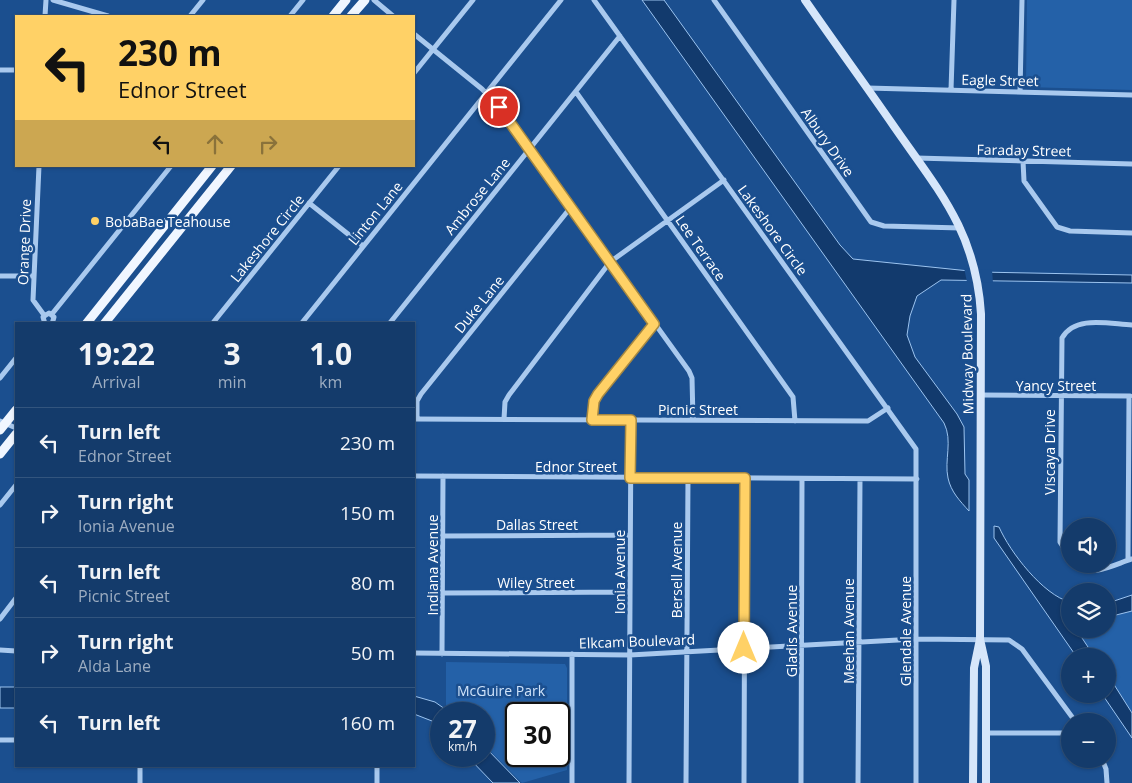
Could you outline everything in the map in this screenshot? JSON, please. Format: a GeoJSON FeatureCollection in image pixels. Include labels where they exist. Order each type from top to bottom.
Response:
{"type":"FeatureCollection","features":[{"type":"Feature","properties":{"kind":"main road"},"geometry":{"type":"LineString","coordinates":[[334,15],[346,0]]}},
{"type":"Feature","properties":{"kind":"main road"},"geometry":{"type":"LineString","coordinates":[[353,15],[364,0]]}},
{"type":"Feature","properties":{"kind":"main road"},"geometry":{"type":"LineString","coordinates":[[88,322],[211,167]]}},
{"type":"Feature","properties":{"kind":"main road"},"geometry":{"type":"LineString","coordinates":[[106,322],[230,167]]}},
{"type":"Feature","properties":{"kind":"main road"},"geometry":{"type":"LineString","coordinates":[[196,210],[200,182]]}},
{"type":"Feature","properties":{"kind":"main road"},"geometry":{"type":"LineString","coordinates":[[178,232],[183,216],[183,203]]}},
{"type":"Feature","properties":{"kind":"main road"},"geometry":{"type":"LineString","coordinates":[[2,425],[15,411]]}},
{"type":"Feature","properties":{"kind":"main road"},"geometry":{"type":"LineString","coordinates":[[0,454],[15,435]]}},
{"type":"Feature","properties":{"kind":"street"},"geometry":{"type":"LineString","coordinates":[[45,15],[46,0]]}},
{"type":"Feature","properties":{"kind":"street"},"geometry":{"type":"LineString","coordinates":[[53,0],[105,15]]}},
{"type":"Feature","properties":{"kind":"street"},"geometry":{"type":"LineString","coordinates":[[191,15],[203,0]]}},
{"type":"Feature","properties":{"kind":"street"},"geometry":{"type":"LineString","coordinates":[[291,15],[303,0]]}},
{"type":"Feature","properties":{"kind":"street"},"geometry":{"type":"LineString","coordinates":[[374,0],[392,15]]}},
{"type":"Feature","properties":{"kind":"street"},"geometry":{"type":"LineString","coordinates":[[415,72],[473,0]]}},
{"type":"Feature","properties":{"kind":"street","name":"Linton Lane"},"geometry":{"type":"LineString","coordinates":[[303,322],[561,0]]}},
{"type":"Feature","properties":{"kind":"street","name":"Lakeshore Circle"},"geometry":{"type":"LineString","coordinates":[[594,0],[916,449],[917,480]]}},
{"type":"Feature","properties":{"kind":"street","name":"Albury Drive"},"geometry":{"type":"LineString","coordinates":[[714,0],[871,222],[884,226],[962,228]]}},
{"type":"Feature","properties":{"kind":"street","name":"Midway Boulevard"},"geometry":{"type":"LineString","coordinates":[[805,0],[948,202],[962,228],[975,265],[981,314],[981,396],[980,639],[974,668],[973,783]]}},
{"type":"Feature","properties":{"kind":"street"},"geometry":{"type":"LineString","coordinates":[[951,90],[954,0]]}},
{"type":"Feature","properties":{"kind":"street"},"geometry":{"type":"LineString","coordinates":[[1020,92],[1022,0]]}},
{"type":"Feature","properties":{"kind":"street"},"geometry":{"type":"LineString","coordinates":[[415,35],[486,93],[610,262],[692,378],[693,420]]}},
{"type":"Feature","properties":{"kind":"street","name":"Ambrose Lane"},"geometry":{"type":"LineString","coordinates":[[391,322],[620,36]]}},
{"type":"Feature","properties":{"kind":"street"},"geometry":{"type":"LineString","coordinates":[[0,70],[15,70]]}},
{"type":"Feature","properties":{"kind":"street","name":"Eagle Street"},"geometry":{"type":"LineString","coordinates":[[867,88],[1132,95]]}},
{"type":"Feature","properties":{"kind":"street","name":"Lee Terrace"},"geometry":{"type":"LineString","coordinates":[[576,92],[793,397],[795,421]]}},
{"type":"Feature","properties":{"kind":"street","name":"Faraday Street"},"geometry":{"type":"LineString","coordinates":[[916,158],[1132,164]]}},
{"type":"Feature","properties":{"kind":"street"},"geometry":{"type":"LineString","coordinates":[[1023,161],[1023,173],[1027,186],[1057,226],[1070,231],[1132,233]]}},
{"type":"Feature","properties":{"kind":"street","name":"Orange Drive"},"geometry":{"type":"LineString","coordinates":[[39,167],[33,300],[44,315]]}},
{"type":"Feature","properties":{"kind":"street"},"geometry":{"type":"LineString","coordinates":[[45,322],[44,315],[52,314],[170,167]]}},
{"type":"Feature","properties":{"kind":"street","name":"Lakeshore Circle"},"geometry":{"type":"LineString","coordinates":[[214,322],[338,167]]}},
{"type":"Feature","properties":{"kind":"street"},"geometry":{"type":"LineString","coordinates":[[504,419],[505,402],[509,395],[610,262],[724,180]]}},
{"type":"Feature","properties":{"kind":"street"},"geometry":{"type":"LineString","coordinates":[[309,203],[363,246]]}},
{"type":"Feature","properties":{"kind":"street","name":"Duke Lane"},"geometry":{"type":"LineString","coordinates":[[415,419],[421,394],[571,208]]}},
{"type":"Feature","properties":{"kind":"street"},"geometry":{"type":"LineString","coordinates":[[0,276],[34,276]]}},
{"type":"Feature","properties":{"kind":"street"},"geometry":{"type":"LineString","coordinates":[[52,314],[53,322]]}},
{"type":"Feature","properties":{"kind":"street"},"geometry":{"type":"LineString","coordinates":[[592,420],[594,401],[598,394],[654,324]]}},
{"type":"Feature","properties":{"kind":"street","name":"Viscaya Drive"},"geometry":{"type":"LineString","coordinates":[[1061,544],[1061,344],[1066,331],[1079,324],[1132,325]]}},
{"type":"Feature","properties":{"kind":"street"},"geometry":{"type":"LineString","coordinates":[[0,378],[15,359]]}},
{"type":"Feature","properties":{"kind":"street","name":"Yancy Street"},"geometry":{"type":"LineString","coordinates":[[981,396],[1130,396]]}},
{"type":"Feature","properties":{"kind":"street"},"geometry":{"type":"LineString","coordinates":[[1116,564],[1130,560],[1130,396]]}},
{"type":"Feature","properties":{"kind":"street","name":"Picnic Street"},"geometry":{"type":"LineString","coordinates":[[415,419],[868,421],[888,408]]}},
{"type":"Feature","properties":{"kind":"street","name":"Ionia Avenue"},"geometry":{"type":"LineString","coordinates":[[629,783],[631,420]]}},
{"type":"Feature","properties":{"kind":"street"},"geometry":{"type":"LineString","coordinates":[[2,425],[15,428]]}},
{"type":"Feature","properties":{"kind":"street","name":"Ednor Street"},"geometry":{"type":"LineString","coordinates":[[415,476],[917,480]]}},
{"type":"Feature","properties":{"kind":"street","name":"Indiana Avenue"},"geometry":{"type":"LineString","coordinates":[[442,654],[443,476]]}},
{"type":"Feature","properties":{"kind":"street","name":"Bersell Avenue"},"geometry":{"type":"LineString","coordinates":[[686,783],[688,478]]}},
{"type":"Feature","properties":{"kind":"street"},"geometry":{"type":"LineString","coordinates":[[744,783],[745,478]]}},
{"type":"Feature","properties":{"kind":"street","name":"Gladis Avenue"},"geometry":{"type":"LineString","coordinates":[[801,783],[802,479]]}},
{"type":"Feature","properties":{"kind":"street","name":"Meehan Avenue"},"geometry":{"type":"LineString","coordinates":[[858,783],[860,479]]}},
{"type":"Feature","properties":{"kind":"street","name":"Glendale Avenue"},"geometry":{"type":"LineString","coordinates":[[916,783],[917,480]]}},
{"type":"Feature","properties":{"kind":"street"},"geometry":{"type":"LineString","coordinates":[[0,505],[15,486]]}},
{"type":"Feature","properties":{"kind":"street","name":"Dallas Street"},"geometry":{"type":"LineString","coordinates":[[443,536],[630,535]]}},
{"type":"Feature","properties":{"kind":"street","name":"Wiley Street"},"geometry":{"type":"LineString","coordinates":[[443,593],[630,592]]}},
{"type":"Feature","properties":{"kind":"street"},"geometry":{"type":"LineString","coordinates":[[0,619],[15,599]]}},
{"type":"Feature","properties":{"kind":"street","name":"Elkcam Boulevard"},"geometry":{"type":"LineString","coordinates":[[415,653],[630,655],[916,639],[1009,640],[1017,643],[1069,713]]}},
{"type":"Feature","properties":{"kind":"street","name":"Midway Boulevard"},"geometry":{"type":"LineString","coordinates":[[980,639],[986,666],[986,783]]}},
{"type":"Feature","properties":{"kind":"street"},"geometry":{"type":"LineString","coordinates":[[0,650],[15,651]]}},
{"type":"Feature","properties":{"kind":"street"},"geometry":{"type":"LineString","coordinates":[[572,654],[572,783]]}},
{"type":"Feature","properties":{"kind":"street"},"geometry":{"type":"LineString","coordinates":[[986,733],[1061,733]]}},
{"type":"Feature","properties":{"kind":"street"},"geometry":{"type":"LineString","coordinates":[[0,740],[15,740]]}},
{"type":"Feature","properties":{"kind":"street"},"geometry":{"type":"LineString","coordinates":[[140,767],[140,783]]}},
{"type":"Feature","properties":{"kind":"street"},"geometry":{"type":"LineString","coordinates":[[377,767],[377,783]]}},
{"type":"Feature","properties":{"kind":"street"},"geometry":{"type":"LineString","coordinates":[[1104,768],[1107,783]]}},
{"type":"Feature","properties":{"kind":"green space"},"geometry":{"type":"Polygon","coordinates":[[[1027,0],[1132,0],[1132,90],[1026,87],[1027,0]]]}},
{"type":"Feature","properties":{"kind":"green space"},"geometry":{"type":"Polygon","coordinates":[[[1132,611],[1132,713],[1116,688],[1116,648],[1089,648],[1082,638],[1116,638],[1116,615],[1132,611]]]}},
{"type":"Feature","properties":{"kind":"green space","name":"McGuire Park"},"geometry":{"type":"Polygon","coordinates":[[[446,662],[565,664],[567,668],[567,702],[505,702],[505,766],[495,756],[495,702],[446,702],[446,662]]]}},
{"type":"Feature","properties":{"kind":"green space","name":"McGuire Park"},"geometry":{"type":"Polygon","coordinates":[[[506,767],[567,767],[567,770],[522,783],[506,767]]]}},
{"type":"Feature","properties":{"kind":"shaded area"},"geometry":{"type":"Polygon","coordinates":[[[642,0],[664,0],[840,245],[853,259],[979,272],[1132,275],[1132,283],[941,280],[917,296],[910,316],[907,335],[915,357],[957,414],[964,427],[965,474],[969,480],[969,511],[956,496],[949,483],[947,471],[948,437],[944,423],[642,0]]]}},
{"type":"Feature","properties":{"kind":"shaded area"},"geometry":{"type":"Polygon","coordinates":[[[994,526],[999,527],[1011,548],[1028,571],[1049,591],[1061,598],[1061,634],[994,538],[994,526]]]}},
{"type":"Feature","properties":{"kind":"shaded area"},"geometry":{"type":"Polygon","coordinates":[[[1132,595],[1132,611],[1116,615],[1116,600],[1132,595]]]}},
{"type":"Feature","properties":{"kind":"shaded area"},"geometry":{"type":"Polygon","coordinates":[[[1063,638],[1082,638],[1089,648],[1070,648],[1063,638]]]}},
{"type":"Feature","properties":{"kind":"shaded area"},"geometry":{"type":"Polygon","coordinates":[[[0,687],[15,687],[15,708],[0,708],[0,687]]]}},
{"type":"Feature","properties":{"kind":"shaded area"},"geometry":{"type":"Polygon","coordinates":[[[1116,688],[1132,713],[1132,738],[1116,713],[1108,703],[1116,703],[1116,688]]]}},
{"type":"Feature","properties":{"kind":"shaded area"},"geometry":{"type":"Polygon","coordinates":[[[415,696],[435,702],[430,702],[430,720],[415,714],[415,696]]]}},
{"type":"Feature","properties":{"kind":"shaded area"},"geometry":{"type":"Polygon","coordinates":[[[495,757],[520,783],[493,783],[478,767],[495,767],[495,757]]]}},
{"type":"Feature","properties":{"kind":"pier"},"geometry":{"type":"Polygon","coordinates":[[[964,268],[992,270],[993,283],[967,282],[964,268]]]}},
{"type":"Feature","properties":{"kind":"place","name":"BobaBae Teahouse"},"geometry":{"type":"Point","coordinates":[95,221]}},
{"type":"Feature","properties":{"kind":"route"},"geometry":{"type":"LineString","coordinates":[[499,107],[654,324],[594,401],[592,420],[631,420],[630,478],[745,478],[744,648]]}}]}
